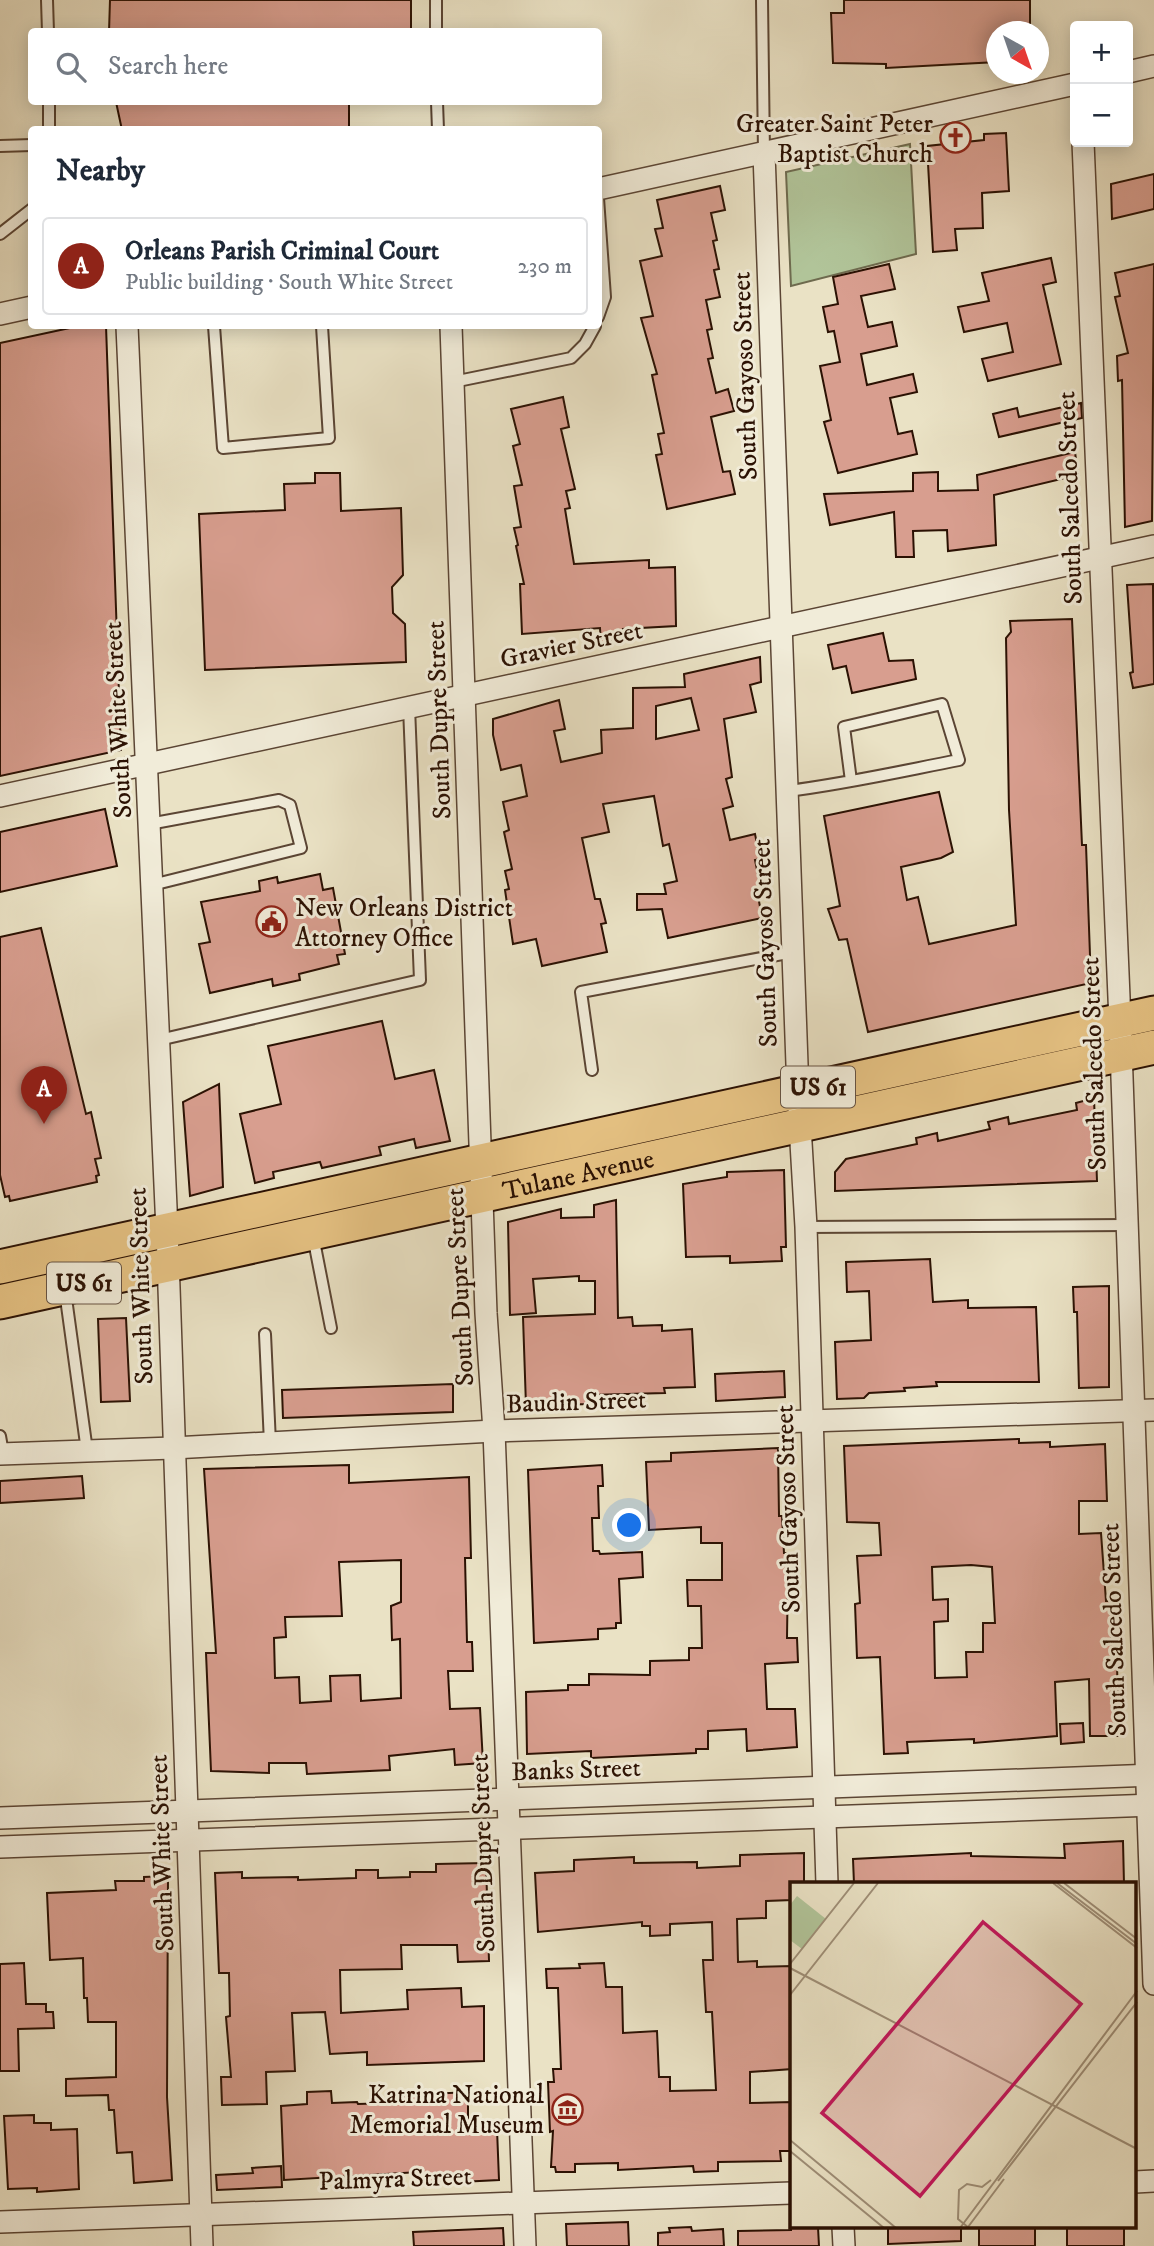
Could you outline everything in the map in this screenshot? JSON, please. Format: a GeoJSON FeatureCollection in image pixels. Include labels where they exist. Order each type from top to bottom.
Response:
{"type":"FeatureCollection","features":[{"type":"Feature","properties":{"kind":"main road","name":"Tulane Avenue"},"geometry":{"type":"LineString","coordinates":[[0,1267],[1154,1013]]}},
{"type":"Feature","properties":{"kind":"main road","name":"Tulane Avenue"},"geometry":{"type":"LineString","coordinates":[[0,1302],[1154,1047]]}},
{"type":"Feature","properties":{"kind":"street"},"geometry":{"type":"LineString","coordinates":[[1133,71],[1154,66]]}},
{"type":"Feature","properties":{"kind":"street"},"geometry":{"type":"LineString","coordinates":[[602,189],[1070,85]]}},
{"type":"Feature","properties":{"kind":"street","name":"South Salcedo Street"},"geometry":{"type":"LineString","coordinates":[[1083,147],[1126,1225],[1144,1410],[1154,1984]]}},
{"type":"Feature","properties":{"kind":"street","name":"South Gayoso Street"},"geometry":{"type":"LineString","coordinates":[[764,153],[798,1092],[806,1227],[827,1882]]}},
{"type":"Feature","properties":{"kind":"street"},"geometry":{"type":"LineString","coordinates":[[0,314],[28,308]]}},
{"type":"Feature","properties":{"kind":"street","name":"South White Street"},"geometry":{"type":"LineString","coordinates":[[127,329],[167,1230],[202,2246]]}},
{"type":"Feature","properties":{"kind":"street","name":"South Dupre Street"},"geometry":{"type":"LineString","coordinates":[[451,329],[486,1313],[494,1432],[525,2246]]}},
{"type":"Feature","properties":{"kind":"street","name":"Gravier Street"},"geometry":{"type":"LineString","coordinates":[[0,796],[1154,546]]}},
{"type":"Feature","properties":{"kind":"street","name":"Baudin Street"},"geometry":{"type":"LineString","coordinates":[[1,1448],[87,1451],[494,1432],[1144,1410]]}},
{"type":"Feature","properties":{"kind":"street","name":"Banks Street"},"geometry":{"type":"LineString","coordinates":[[0,1818],[1150,1776]]}},
{"type":"Feature","properties":{"kind":"street"},"geometry":{"type":"LineString","coordinates":[[0,1847],[1151,1806]]}},
{"type":"Feature","properties":{"kind":"street"},"geometry":{"type":"LineString","coordinates":[[1136,2182],[1154,2181]]}},
{"type":"Feature","properties":{"kind":"street","name":"Palmyra Street"},"geometry":{"type":"LineString","coordinates":[[0,2222],[790,2193]]}},
{"type":"Feature","properties":{"kind":"street"},"geometry":{"type":"LineString","coordinates":[[843,2228],[844,2246]]}},
{"type":"Feature","properties":{"kind":"lane"},"geometry":{"type":"LineString","coordinates":[[47,0],[47,28]]}},
{"type":"Feature","properties":{"kind":"lane"},"geometry":{"type":"LineString","coordinates":[[436,0],[436,28]]}},
{"type":"Feature","properties":{"kind":"lane","name":"South Gayoso Street"},"geometry":{"type":"LineString","coordinates":[[762,0],[764,153]]}},
{"type":"Feature","properties":{"kind":"lane"},"geometry":{"type":"LineString","coordinates":[[49,105],[49,126]]}},
{"type":"Feature","properties":{"kind":"lane"},"geometry":{"type":"LineString","coordinates":[[438,105],[438,126]]}},
{"type":"Feature","properties":{"kind":"lane"},"geometry":{"type":"LineString","coordinates":[[0,146],[28,145]]}},
{"type":"Feature","properties":{"kind":"lane"},"geometry":{"type":"LineString","coordinates":[[0,234],[28,212]]}},
{"type":"Feature","properties":{"kind":"lane"},"geometry":{"type":"LineString","coordinates":[[602,255],[605,297],[602,306]]}},
{"type":"Feature","properties":{"kind":"lane"},"geometry":{"type":"LineString","coordinates":[[214,329],[223,448],[329,438],[322,329]]}},
{"type":"Feature","properties":{"kind":"lane"},"geometry":{"type":"LineString","coordinates":[[453,382],[571,358],[585,344],[592,329]]}},
{"type":"Feature","properties":{"kind":"lane"},"geometry":{"type":"LineString","coordinates":[[787,791],[851,781],[959,760],[942,704],[844,727],[851,781]]}},
{"type":"Feature","properties":{"kind":"lane"},"geometry":{"type":"LineString","coordinates":[[159,1040],[420,981],[409,707]]}},
{"type":"Feature","properties":{"kind":"lane"},"geometry":{"type":"LineString","coordinates":[[149,824],[279,800],[290,805],[301,848],[152,885]]}},
{"type":"Feature","properties":{"kind":"lane"},"geometry":{"type":"LineString","coordinates":[[592,1070],[581,992],[793,952]]}},
{"type":"Feature","properties":{"kind":"lane"},"geometry":{"type":"LineString","coordinates":[[806,1227],[1126,1225]]}},
{"type":"Feature","properties":{"kind":"lane"},"geometry":{"type":"LineString","coordinates":[[312,1233],[331,1328]]}},
{"type":"Feature","properties":{"kind":"lane"},"geometry":{"type":"LineString","coordinates":[[65,1287],[87,1451]]}},
{"type":"Feature","properties":{"kind":"lane"},"geometry":{"type":"LineString","coordinates":[[265,1334],[271,1443]]}},
{"type":"Feature","properties":{"kind":"green space"},"geometry":{"type":"Polygon","coordinates":[[[910,144],[916,254],[791,286],[786,172],[910,144]]]}},
{"type":"Feature","properties":{"kind":"building"},"geometry":{"type":"Polygon","coordinates":[[[110,0],[411,0],[411,28],[109,28],[110,0]]]}},
{"type":"Feature","properties":{"kind":"building"},"geometry":{"type":"Polygon","coordinates":[[[844,0],[1030,0],[1030,21],[986,21],[986,63],[886,68],[886,64],[833,63],[831,13],[844,13],[844,0]]]}},
{"type":"Feature","properties":{"kind":"building"},"geometry":{"type":"Polygon","coordinates":[[[117,105],[349,105],[349,126],[121,126],[117,105]]]}},
{"type":"Feature","properties":{"kind":"building"},"geometry":{"type":"Polygon","coordinates":[[[1006,133],[1009,191],[982,193],[983,228],[955,229],[957,250],[933,252],[927,146],[984,140],[984,134],[1006,133]]]}},
{"type":"Feature","properties":{"kind":"building"},"geometry":{"type":"Polygon","coordinates":[[[1154,174],[1154,209],[1112,219],[1111,184],[1154,174]]]}},
{"type":"Feature","properties":{"kind":"building"},"geometry":{"type":"Polygon","coordinates":[[[720,186],[725,210],[711,213],[717,240],[713,241],[719,269],[714,270],[720,297],[706,300],[712,329],[707,330],[713,358],[708,359],[716,393],[728,389],[734,411],[711,417],[723,472],[730,471],[735,494],[667,509],[656,455],[662,454],[658,434],[664,433],[652,375],[657,374],[641,318],[653,316],[640,261],[662,256],[655,229],[663,228],[657,200],[720,186]]]}},
{"type":"Feature","properties":{"kind":"building"},"geometry":{"type":"Polygon","coordinates":[[[1051,258],[1056,282],[1043,285],[1061,364],[988,381],[982,359],[1013,352],[1007,323],[964,332],[958,307],[989,301],[982,273],[1051,258]]]}},
{"type":"Feature","properties":{"kind":"building"},"geometry":{"type":"Polygon","coordinates":[[[889,264],[895,289],[861,296],[868,327],[892,322],[897,346],[861,354],[867,385],[913,374],[917,392],[890,398],[898,434],[912,431],[917,454],[838,473],[824,422],[831,420],[820,366],[840,362],[834,331],[828,332],[823,307],[838,304],[833,277],[889,264]]]}},
{"type":"Feature","properties":{"kind":"building"},"geometry":{"type":"Polygon","coordinates":[[[1154,264],[1152,521],[1125,527],[1122,380],[1118,381],[1117,356],[1128,353],[1115,297],[1120,296],[1115,273],[1154,264]]]}},
{"type":"Feature","properties":{"kind":"building"},"geometry":{"type":"Polygon","coordinates":[[[65,329],[106,329],[121,750],[0,776],[0,343],[65,329]]]}},
{"type":"Feature","properties":{"kind":"building"},"geometry":{"type":"Polygon","coordinates":[[[563,397],[569,427],[561,429],[575,489],[566,491],[570,508],[565,509],[574,564],[649,560],[649,568],[675,567],[676,626],[623,629],[624,638],[601,644],[600,628],[522,634],[520,584],[524,584],[514,528],[521,527],[514,486],[522,485],[513,446],[520,444],[511,409],[563,397]]]}},
{"type":"Feature","properties":{"kind":"building"},"geometry":{"type":"Polygon","coordinates":[[[1081,403],[1082,418],[999,437],[993,414],[1017,408],[1019,417],[1081,403]]]}},
{"type":"Feature","properties":{"kind":"building"},"geometry":{"type":"Polygon","coordinates":[[[1075,452],[1078,475],[994,495],[996,545],[948,551],[947,530],[913,531],[914,557],[896,557],[894,512],[830,525],[824,494],[913,491],[913,473],[938,472],[938,491],[978,490],[977,475],[1075,452]]]}},
{"type":"Feature","properties":{"kind":"building"},"geometry":{"type":"Polygon","coordinates":[[[315,473],[340,473],[341,511],[401,508],[403,575],[392,587],[393,613],[405,624],[406,662],[205,670],[199,514],[285,510],[284,484],[315,483],[315,473]]]}},
{"type":"Feature","properties":{"kind":"building"},"geometry":{"type":"Polygon","coordinates":[[[1153,584],[1154,684],[1133,688],[1130,673],[1133,672],[1127,585],[1153,584]]]}},
{"type":"Feature","properties":{"kind":"building"},"geometry":{"type":"Polygon","coordinates":[[[1072,619],[1082,845],[1086,845],[1091,983],[868,1032],[847,939],[839,940],[828,909],[840,906],[824,816],[939,792],[953,852],[941,858],[901,867],[907,900],[918,897],[929,944],[1016,925],[1009,810],[1006,638],[1011,632],[1010,621],[1072,619]]]}},
{"type":"Feature","properties":{"kind":"building"},"geometry":{"type":"Polygon","coordinates":[[[883,633],[889,661],[913,660],[916,679],[852,693],[846,666],[833,669],[828,645],[883,633]]]}},
{"type":"Feature","properties":{"kind":"building"},"geometry":{"type":"Polygon","coordinates":[[[760,657],[761,682],[750,685],[756,712],[724,719],[732,777],[726,779],[733,806],[723,809],[730,840],[755,834],[760,859],[755,860],[761,889],[757,890],[762,918],[668,938],[662,909],[637,910],[637,894],[666,894],[664,884],[677,881],[669,844],[663,846],[654,796],[603,804],[609,832],[582,838],[595,899],[600,899],[606,923],[601,924],[607,952],[542,966],[536,939],[513,944],[505,890],[509,889],[505,871],[512,869],[504,832],[509,830],[503,802],[527,796],[521,765],[501,770],[493,735],[493,719],[559,700],[565,729],[554,731],[561,762],[602,753],[601,730],[633,728],[633,688],[685,687],[684,674],[760,657]],[[691,698],[656,706],[656,739],[699,730],[691,698]]]}},
{"type":"Feature","properties":{"kind":"building"},"geometry":{"type":"Polygon","coordinates":[[[105,809],[117,866],[0,892],[0,832],[105,809]]]}},
{"type":"Feature","properties":{"kind":"building","name":"New Orleans District Attorney Office"},"geometry":{"type":"Polygon","coordinates":[[[320,874],[323,890],[333,888],[345,954],[337,955],[339,964],[299,974],[300,980],[273,986],[272,979],[210,993],[199,944],[210,942],[201,902],[260,891],[259,881],[277,877],[278,883],[320,874]]]}},
{"type":"Feature","properties":{"kind":"building"},"geometry":{"type":"Polygon","coordinates":[[[41,928],[86,1114],[91,1112],[101,1158],[95,1159],[99,1175],[96,1176],[97,1182],[10,1201],[9,1196],[5,1197],[0,1175],[0,937],[41,928]]]}},
{"type":"Feature","properties":{"kind":"building"},"geometry":{"type":"Polygon","coordinates":[[[382,1021],[395,1079],[434,1070],[450,1141],[416,1148],[414,1139],[379,1147],[381,1155],[322,1168],[320,1162],[273,1172],[274,1178],[255,1183],[240,1114],[281,1104],[268,1046],[382,1021]]]}},
{"type":"Feature","properties":{"kind":"building"},"geometry":{"type":"Polygon","coordinates":[[[219,1084],[223,1187],[190,1196],[183,1102],[219,1084]]]}},
{"type":"Feature","properties":{"kind":"building"},"geometry":{"type":"Polygon","coordinates":[[[1094,1098],[1097,1181],[835,1191],[835,1172],[846,1159],[917,1144],[916,1138],[937,1133],[938,1141],[990,1129],[988,1122],[1008,1117],[1009,1124],[1077,1110],[1076,1103],[1094,1098]]]}},
{"type":"Feature","properties":{"kind":"building"},"geometry":{"type":"Polygon","coordinates":[[[784,1170],[786,1247],[781,1247],[782,1261],[730,1263],[730,1256],[686,1257],[683,1184],[727,1177],[727,1172],[784,1170]]]}},
{"type":"Feature","properties":{"kind":"building"},"geometry":{"type":"Polygon","coordinates":[[[616,1200],[618,1318],[632,1317],[633,1326],[662,1325],[662,1331],[692,1329],[695,1387],[664,1388],[665,1393],[589,1395],[589,1404],[526,1406],[523,1317],[595,1314],[595,1281],[579,1281],[579,1276],[533,1279],[536,1313],[510,1315],[508,1222],[561,1209],[561,1218],[594,1217],[594,1205],[616,1200]]]}},
{"type":"Feature","properties":{"kind":"building"},"geometry":{"type":"Polygon","coordinates":[[[930,1259],[933,1302],[968,1300],[968,1308],[1036,1307],[1039,1382],[936,1382],[937,1386],[869,1393],[864,1398],[837,1399],[835,1342],[871,1340],[869,1291],[847,1292],[846,1262],[930,1259]]]}},
{"type":"Feature","properties":{"kind":"building"},"geometry":{"type":"Polygon","coordinates":[[[1109,1286],[1109,1387],[1079,1388],[1077,1312],[1074,1312],[1073,1287],[1109,1286]]]}},
{"type":"Feature","properties":{"kind":"building"},"geometry":{"type":"Polygon","coordinates":[[[126,1318],[130,1401],[101,1402],[98,1319],[126,1318]]]}},
{"type":"Feature","properties":{"kind":"building"},"geometry":{"type":"Polygon","coordinates":[[[784,1371],[785,1397],[716,1401],[715,1374],[784,1371]]]}},
{"type":"Feature","properties":{"kind":"building"},"geometry":{"type":"Polygon","coordinates":[[[453,1384],[453,1412],[283,1418],[282,1390],[453,1384]]]}},
{"type":"Feature","properties":{"kind":"building"},"geometry":{"type":"Polygon","coordinates":[[[1019,1439],[1019,1443],[1050,1442],[1050,1447],[1105,1444],[1107,1501],[1079,1501],[1079,1534],[1101,1533],[1106,1601],[1110,1601],[1112,1655],[1117,1655],[1118,1736],[1090,1736],[1089,1679],[1055,1682],[1057,1736],[974,1743],[974,1739],[907,1742],[908,1753],[884,1754],[880,1657],[857,1658],[855,1604],[860,1603],[857,1556],[881,1555],[879,1523],[847,1522],[844,1446],[1019,1439]],[[932,1567],[933,1600],[948,1599],[948,1621],[934,1622],[935,1678],[967,1677],[966,1652],[983,1652],[983,1623],[995,1623],[992,1567],[932,1567]]]}},
{"type":"Feature","properties":{"kind":"building"},"geometry":{"type":"Polygon","coordinates":[[[778,1448],[779,1516],[782,1516],[784,1553],[787,1553],[788,1569],[787,1638],[797,1638],[798,1662],[765,1664],[767,1709],[795,1709],[797,1747],[747,1751],[746,1729],[708,1731],[708,1749],[696,1749],[696,1753],[591,1758],[591,1751],[527,1754],[526,1692],[568,1690],[568,1685],[589,1685],[589,1674],[650,1675],[650,1661],[689,1660],[689,1648],[702,1648],[701,1606],[688,1606],[687,1580],[722,1580],[722,1543],[701,1543],[701,1527],[649,1530],[646,1462],[671,1461],[671,1453],[778,1448]]]}},
{"type":"Feature","properties":{"kind":"building"},"geometry":{"type":"Polygon","coordinates":[[[349,1465],[349,1483],[469,1477],[471,1558],[465,1558],[467,1642],[472,1642],[473,1671],[448,1671],[450,1709],[480,1708],[483,1763],[455,1765],[454,1749],[389,1756],[390,1770],[307,1774],[306,1763],[269,1763],[269,1773],[211,1771],[206,1653],[216,1653],[204,1469],[349,1465]],[[401,1560],[339,1562],[342,1616],[285,1617],[286,1637],[274,1638],[275,1678],[299,1677],[300,1703],[331,1701],[330,1676],[360,1675],[361,1701],[401,1698],[400,1639],[392,1640],[391,1606],[401,1602],[401,1560]]]}},
{"type":"Feature","properties":{"kind":"building"},"geometry":{"type":"Polygon","coordinates":[[[602,1465],[603,1486],[598,1486],[599,1518],[592,1518],[593,1551],[599,1551],[600,1554],[642,1552],[643,1577],[619,1579],[621,1623],[616,1623],[616,1628],[598,1629],[598,1639],[534,1643],[528,1470],[602,1465]]]}},
{"type":"Feature","properties":{"kind":"building"},"geometry":{"type":"Polygon","coordinates":[[[82,1476],[84,1498],[0,1503],[0,1481],[82,1476]]]}},
{"type":"Feature","properties":{"kind":"building"},"geometry":{"type":"Polygon","coordinates":[[[1083,1723],[1084,1742],[1061,1744],[1060,1724],[1083,1723]]]}},
{"type":"Feature","properties":{"kind":"building"},"geometry":{"type":"Polygon","coordinates":[[[1123,1841],[1124,1882],[854,1882],[853,1859],[971,1853],[971,1856],[1065,1858],[1064,1844],[1123,1841]]]}},
{"type":"Feature","properties":{"kind":"building"},"geometry":{"type":"Polygon","coordinates":[[[804,1853],[804,1882],[790,1882],[790,1900],[766,1901],[766,1918],[737,1919],[738,1962],[757,1961],[757,1967],[790,1966],[790,2069],[750,2072],[750,2103],[790,2102],[790,2151],[780,2151],[781,2161],[718,2162],[718,2171],[694,2172],[693,2166],[618,2170],[618,2163],[575,2164],[575,2172],[556,2172],[555,2167],[551,2167],[553,2131],[550,2132],[548,2082],[554,2082],[553,2069],[561,2069],[558,1988],[547,1988],[546,1969],[580,1968],[579,1964],[604,1963],[606,1987],[622,1987],[623,2033],[657,2031],[659,2077],[670,2077],[670,2091],[716,2090],[712,2012],[706,2012],[703,1960],[713,1960],[712,1922],[670,1924],[670,1935],[650,1936],[650,1926],[642,1926],[642,1922],[538,1932],[535,1873],[574,1871],[574,1860],[634,1857],[634,1863],[697,1862],[697,1868],[740,1866],[740,1855],[804,1853]]]}},
{"type":"Feature","properties":{"kind":"building"},"geometry":{"type":"Polygon","coordinates":[[[486,1863],[489,1961],[458,1962],[457,1945],[401,1945],[402,1969],[340,1970],[341,2013],[408,2009],[407,1990],[461,1988],[462,2007],[484,2006],[484,2061],[367,2065],[367,2052],[330,2054],[325,2012],[292,2013],[295,2071],[266,2072],[267,2104],[222,2105],[221,2077],[231,2077],[226,2017],[230,2016],[229,1973],[219,1973],[215,1873],[242,1872],[242,1878],[298,1877],[298,1880],[356,1878],[356,1870],[378,1870],[378,1878],[410,1877],[410,1872],[436,1872],[436,1864],[486,1863]]]}},
{"type":"Feature","properties":{"kind":"building"},"geometry":{"type":"Polygon","coordinates":[[[168,1876],[167,2097],[172,2180],[134,2183],[132,2152],[117,2153],[114,2110],[109,2110],[108,2095],[66,2096],[66,2079],[116,2077],[116,2022],[88,2022],[87,1998],[84,1998],[83,1958],[50,1960],[47,1893],[116,1890],[115,1881],[144,1881],[144,1877],[168,1876]]]}},
{"type":"Feature","properties":{"kind":"building"},"geometry":{"type":"Polygon","coordinates":[[[24,1963],[26,2004],[46,2004],[46,2012],[53,2012],[54,2028],[18,2029],[19,2071],[0,2071],[0,1964],[24,1963]]]}},
{"type":"Feature","properties":{"kind":"building"},"geometry":{"type":"Polygon","coordinates":[[[331,2091],[332,2103],[358,2104],[392,2103],[392,2096],[468,2092],[468,2130],[497,2129],[499,2180],[420,2184],[419,2172],[284,2180],[281,2106],[307,2104],[307,2092],[331,2091]]]}},
{"type":"Feature","properties":{"kind":"building"},"geometry":{"type":"Polygon","coordinates":[[[34,2115],[34,2123],[51,2123],[51,2130],[77,2129],[79,2189],[37,2192],[37,2188],[8,2189],[4,2116],[34,2115]]]}},
{"type":"Feature","properties":{"kind":"building"},"geometry":{"type":"Polygon","coordinates":[[[281,2166],[282,2187],[217,2190],[216,2175],[253,2173],[252,2168],[281,2166]]]}},
{"type":"Feature","properties":{"kind":"building"},"geometry":{"type":"Polygon","coordinates":[[[628,2222],[629,2246],[567,2246],[566,2224],[628,2222]]]}},
{"type":"Feature","properties":{"kind":"building"},"geometry":{"type":"Polygon","coordinates":[[[691,2227],[692,2231],[723,2229],[724,2246],[658,2246],[658,2233],[670,2232],[669,2228],[691,2227]]]}},
{"type":"Feature","properties":{"kind":"building"},"geometry":{"type":"Polygon","coordinates":[[[503,2228],[504,2246],[414,2246],[413,2232],[503,2228]]]}},
{"type":"Feature","properties":{"kind":"building"},"geometry":{"type":"Polygon","coordinates":[[[818,2228],[819,2246],[738,2246],[738,2231],[818,2228]]]}},
{"type":"Feature","properties":{"kind":"building"},"geometry":{"type":"Polygon","coordinates":[[[888,2228],[961,2228],[961,2241],[888,2244],[888,2228]]]}},
{"type":"Feature","properties":{"kind":"building"},"geometry":{"type":"Polygon","coordinates":[[[979,2228],[1035,2228],[1035,2246],[979,2246],[979,2228]]]}},
{"type":"Feature","properties":{"kind":"building"},"geometry":{"type":"Polygon","coordinates":[[[1067,2228],[1124,2228],[1124,2246],[1067,2246],[1067,2228]]]}},
{"type":"Feature","properties":{"kind":"place","name":"Greater Saint Peter Baptist Church"},"geometry":{"type":"Point","coordinates":[956,138]}},
{"type":"Feature","properties":{"kind":"place","name":"New Orleans District Attorney Office"},"geometry":{"type":"Point","coordinates":[272,922]}},
{"type":"Feature","properties":{"kind":"place","name":"Orleans Parish Criminal Court"},"geometry":{"type":"Point","coordinates":[44,1124]}},
{"type":"Feature","properties":{"kind":"place","name":"Katrina National Memorial Museum"},"geometry":{"type":"Point","coordinates":[567,2109]}}]}
